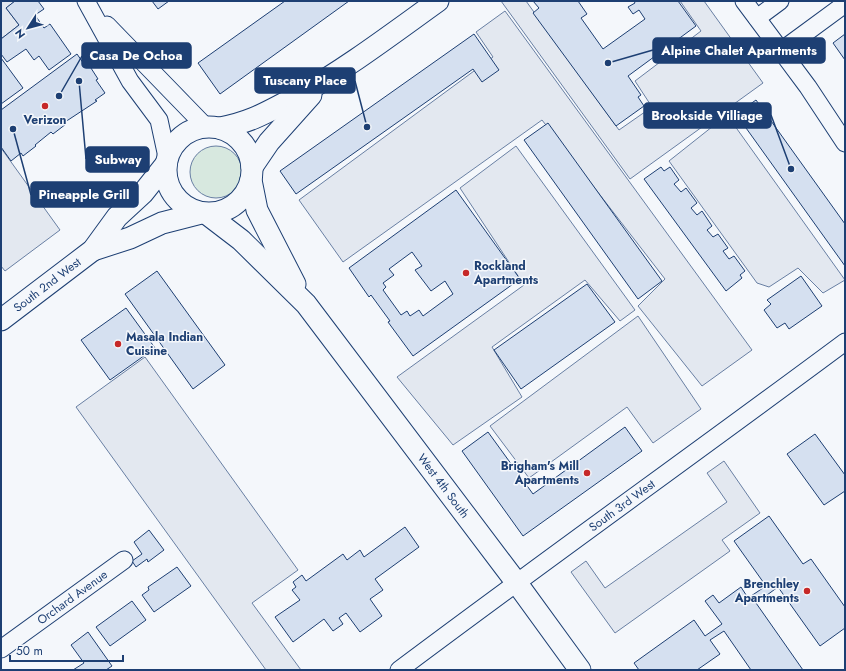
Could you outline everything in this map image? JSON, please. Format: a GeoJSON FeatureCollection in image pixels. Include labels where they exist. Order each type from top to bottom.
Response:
{"type":"FeatureCollection","features":[{"type":"Feature","properties":{"kind":"main road"},"geometry":{"type":"LineString","coordinates":[[325,80],[269,142],[252,174],[247,191],[240,201],[230,208],[219,212],[204,213],[191,210],[174,196],[165,175],[166,160],[173,145],[181,136],[193,129],[240,124],[259,117],[325,80],[438,1]]}},
{"type":"Feature","properties":{"kind":"main road"},"geometry":{"type":"LineString","coordinates":[[212,127],[232,133],[242,142],[249,154],[252,174]]}},
{"type":"Feature","properties":{"kind":"main road","name":"South 2nd West"},"geometry":{"type":"LineString","coordinates":[[1,320],[93,250],[117,217],[143,193],[166,160]]}},
{"type":"Feature","properties":{"kind":"main road","name":"West 4th South"},"geometry":{"type":"LineString","coordinates":[[252,174],[257,210],[306,304]]}},
{"type":"Feature","properties":{"kind":"main road","name":"South 2nd West"},"geometry":{"type":"LineString","coordinates":[[93,250],[130,238],[162,222],[204,213]]}},
{"type":"Feature","properties":{"kind":"main road","name":"West 4th South"},"geometry":{"type":"LineString","coordinates":[[204,213],[241,240],[306,304],[516,582],[580,670]]}},
{"type":"Feature","properties":{"kind":"street"},"geometry":{"type":"LineString","coordinates":[[744,1],[845,143]]}},
{"type":"Feature","properties":{"kind":"street"},"geometry":{"type":"LineString","coordinates":[[757,18],[780,1]]}},
{"type":"Feature","properties":{"kind":"street"},"geometry":{"type":"LineString","coordinates":[[781,51],[845,4]]}},
{"type":"Feature","properties":{"kind":"street"},"geometry":{"type":"LineString","coordinates":[[90,7],[212,127]]}},
{"type":"Feature","properties":{"kind":"street"},"geometry":{"type":"LineString","coordinates":[[90,7],[130,81],[159,120],[166,160]]}},
{"type":"Feature","properties":{"kind":"street","name":"South 3rd West"},"geometry":{"type":"LineString","coordinates":[[399,670],[516,582],[696,453],[845,342]]}},
{"type":"Feature","properties":{"kind":"street","name":"Orchard Avenue"},"geometry":{"type":"LineString","coordinates":[[1,649],[124,560]]}},
{"type":"Feature","properties":{"kind":"shaded area"},"geometry":{"type":"Polygon","coordinates":[[[1,1],[15,1],[6,8],[19,25],[1,39],[1,1]]]}},
{"type":"Feature","properties":{"kind":"shaded area"},"geometry":{"type":"Polygon","coordinates":[[[501,1],[526,1],[619,130],[652,107],[635,81],[701,31],[680,1],[704,1],[763,83],[630,179],[501,1]]]}},
{"type":"Feature","properties":{"kind":"shaded area"},"geometry":{"type":"Polygon","coordinates":[[[505,11],[752,350],[702,386],[638,306],[665,279],[542,120],[343,262],[299,200],[493,57],[476,32],[505,11]]]}},
{"type":"Feature","properties":{"kind":"shaded area"},"geometry":{"type":"Polygon","coordinates":[[[727,115],[845,280],[823,293],[798,268],[769,287],[757,283],[669,161],[727,115]]]}},
{"type":"Feature","properties":{"kind":"shaded area"},"geometry":{"type":"Polygon","coordinates":[[[211,146],[221,146],[235,153],[242,167],[242,177],[235,191],[221,198],[211,198],[201,194],[194,187],[190,177],[190,167],[194,157],[201,150],[211,146]]]}},
{"type":"Feature","properties":{"kind":"shaded area"},"geometry":{"type":"Polygon","coordinates":[[[516,146],[635,310],[620,321],[585,280],[492,347],[522,397],[453,445],[397,377],[524,285],[460,188],[516,146]]]}},
{"type":"Feature","properties":{"kind":"shaded area"},"geometry":{"type":"Polygon","coordinates":[[[1,148],[60,230],[5,271],[1,266],[1,148]]]}},
{"type":"Feature","properties":{"kind":"shaded area"},"geometry":{"type":"Polygon","coordinates":[[[638,316],[701,409],[653,443],[627,407],[529,478],[490,426],[638,316]]]}},
{"type":"Feature","properties":{"kind":"shaded area"},"geometry":{"type":"Polygon","coordinates":[[[145,357],[298,570],[252,603],[301,670],[266,670],[76,407],[145,357]]]}},
{"type":"Feature","properties":{"kind":"shaded area"},"geometry":{"type":"Polygon","coordinates":[[[724,461],[760,513],[722,540],[730,551],[615,633],[571,572],[586,561],[605,588],[727,502],[707,473],[724,461]]]}},
{"type":"Feature","properties":{"kind":"building"},"geometry":{"type":"Polygon","coordinates":[[[15,1],[38,1],[44,9],[35,15],[44,28],[50,24],[71,54],[49,70],[39,56],[34,60],[26,49],[7,62],[1,54],[1,39],[19,25],[6,8],[15,1]]]}},
{"type":"Feature","properties":{"kind":"building"},"geometry":{"type":"Polygon","coordinates":[[[152,1],[169,1],[158,9],[152,1]]]}},
{"type":"Feature","properties":{"kind":"building"},"geometry":{"type":"Polygon","coordinates":[[[285,1],[349,1],[220,94],[198,63],[285,1]]]}},
{"type":"Feature","properties":{"kind":"building"},"geometry":{"type":"Polygon","coordinates":[[[533,1],[578,1],[587,14],[581,18],[603,49],[645,19],[639,10],[633,14],[628,7],[635,3],[634,1],[678,1],[696,26],[628,76],[641,95],[638,97],[644,106],[616,126],[533,13],[539,8],[533,1]]]}},
{"type":"Feature","properties":{"kind":"building"},"geometry":{"type":"Polygon","coordinates":[[[474,34],[499,70],[482,82],[473,69],[296,194],[280,171],[474,34]]]}},
{"type":"Feature","properties":{"kind":"building"},"geometry":{"type":"Polygon","coordinates":[[[845,34],[845,60],[833,43],[845,34]]]}},
{"type":"Feature","properties":{"kind":"building"},"geometry":{"type":"Polygon","coordinates":[[[77,54],[86,67],[89,65],[98,79],[96,80],[105,93],[95,100],[97,101],[65,122],[66,124],[53,134],[51,132],[23,156],[21,153],[11,161],[1,147],[1,110],[77,54]]]}},
{"type":"Feature","properties":{"kind":"building"},"geometry":{"type":"Polygon","coordinates":[[[1,58],[23,88],[1,104],[1,58]]]}},
{"type":"Feature","properties":{"kind":"building"},"geometry":{"type":"Polygon","coordinates":[[[756,100],[845,224],[845,266],[736,114],[756,100]]]}},
{"type":"Feature","properties":{"kind":"building"},"geometry":{"type":"Polygon","coordinates":[[[548,123],[662,281],[638,299],[524,140],[548,123]]]}},
{"type":"Feature","properties":{"kind":"building"},"geometry":{"type":"Polygon","coordinates":[[[661,167],[664,171],[670,167],[679,180],[674,184],[681,192],[686,188],[697,203],[691,208],[697,215],[702,211],[712,226],[707,230],[713,237],[718,234],[728,248],[723,251],[729,259],[734,256],[745,271],[740,275],[742,278],[726,291],[644,179],[661,167]]]}},
{"type":"Feature","properties":{"kind":"building","name":"Rockland Apartments"},"geometry":{"type":"Polygon","coordinates":[[[456,190],[520,279],[413,356],[388,322],[390,321],[371,295],[369,297],[349,268],[456,190]],[[412,252],[389,269],[394,275],[383,283],[386,287],[383,290],[401,315],[407,311],[410,316],[419,310],[423,316],[453,294],[445,281],[431,291],[415,270],[422,266],[412,252]]]}},
{"type":"Feature","properties":{"kind":"building"},"geometry":{"type":"Polygon","coordinates":[[[157,271],[225,365],[193,389],[125,294],[157,271]]]}},
{"type":"Feature","properties":{"kind":"building"},"geometry":{"type":"Polygon","coordinates":[[[801,276],[822,306],[789,329],[785,323],[777,328],[764,310],[771,304],[767,300],[801,276]]]}},
{"type":"Feature","properties":{"kind":"building"},"geometry":{"type":"Polygon","coordinates":[[[587,284],[615,322],[521,389],[494,350],[587,284]]]}},
{"type":"Feature","properties":{"kind":"building","name":"Masala Indian Cuisine"},"geometry":{"type":"Polygon","coordinates":[[[126,308],[155,348],[110,380],[81,340],[126,308]]]}},
{"type":"Feature","properties":{"kind":"building","name":"Brigham's Mill Apartments"},"geometry":{"type":"Polygon","coordinates":[[[625,427],[642,451],[523,536],[462,451],[488,432],[533,494],[625,427]]]}},
{"type":"Feature","properties":{"kind":"building"},"geometry":{"type":"Polygon","coordinates":[[[815,434],[845,475],[845,491],[824,505],[787,454],[815,434]]]}},
{"type":"Feature","properties":{"kind":"building","name":"Brenchley Apartments"},"geometry":{"type":"Polygon","coordinates":[[[769,516],[803,564],[811,559],[845,607],[845,628],[820,646],[778,587],[756,603],[803,670],[751,670],[724,631],[710,640],[720,654],[697,670],[639,670],[634,663],[694,620],[705,636],[722,624],[705,601],[713,595],[719,603],[741,587],[748,598],[766,586],[734,541],[769,516]]]}},
{"type":"Feature","properties":{"kind":"building"},"geometry":{"type":"Polygon","coordinates":[[[405,527],[419,547],[375,579],[383,590],[370,599],[382,616],[360,632],[346,613],[339,618],[343,624],[333,631],[324,619],[293,642],[275,617],[300,600],[292,590],[296,587],[293,582],[302,575],[306,581],[343,554],[347,560],[360,550],[364,557],[405,527]]]}},
{"type":"Feature","properties":{"kind":"building"},"geometry":{"type":"Polygon","coordinates":[[[149,530],[164,550],[148,562],[147,559],[136,567],[132,561],[142,554],[134,542],[149,530]]]}},
{"type":"Feature","properties":{"kind":"building"},"geometry":{"type":"Polygon","coordinates":[[[177,567],[191,586],[154,612],[142,595],[149,590],[148,587],[177,567]]]}},
{"type":"Feature","properties":{"kind":"building"},"geometry":{"type":"Polygon","coordinates":[[[132,601],[146,620],[110,646],[96,627],[132,601]]]}},
{"type":"Feature","properties":{"kind":"building"},"geometry":{"type":"Polygon","coordinates":[[[88,632],[112,666],[106,670],[73,670],[84,663],[71,645],[88,632]]]}},
{"type":"Feature","properties":{"kind":"place","name":"Alpine Chalet Apartments"},"geometry":{"type":"Point","coordinates":[608,63]}},
{"type":"Feature","properties":{"kind":"place","name":"Subway"},"geometry":{"type":"Point","coordinates":[79,81]}},
{"type":"Feature","properties":{"kind":"place","name":"Casa De Ochoa"},"geometry":{"type":"Point","coordinates":[59,96]}},
{"type":"Feature","properties":{"kind":"place","name":"Verizon"},"geometry":{"type":"Point","coordinates":[45,106]}},
{"type":"Feature","properties":{"kind":"place","name":"Tuscany Place"},"geometry":{"type":"Point","coordinates":[367,127]}},
{"type":"Feature","properties":{"kind":"place","name":"Pineapple Grill"},"geometry":{"type":"Point","coordinates":[13,129]}},
{"type":"Feature","properties":{"kind":"place","name":"Brookside Villiage"},"geometry":{"type":"Point","coordinates":[791,169]}},
{"type":"Feature","properties":{"kind":"place","name":"Rockland Apartments"},"geometry":{"type":"Point","coordinates":[466,273]}},
{"type":"Feature","properties":{"kind":"place","name":"Masala Indian Cuisine"},"geometry":{"type":"Point","coordinates":[118,344]}},
{"type":"Feature","properties":{"kind":"place","name":"Brigham's Mill Apartments"},"geometry":{"type":"Point","coordinates":[587,473]}},
{"type":"Feature","properties":{"kind":"place","name":"Brenchley Apartments"},"geometry":{"type":"Point","coordinates":[807,591]}}]}
